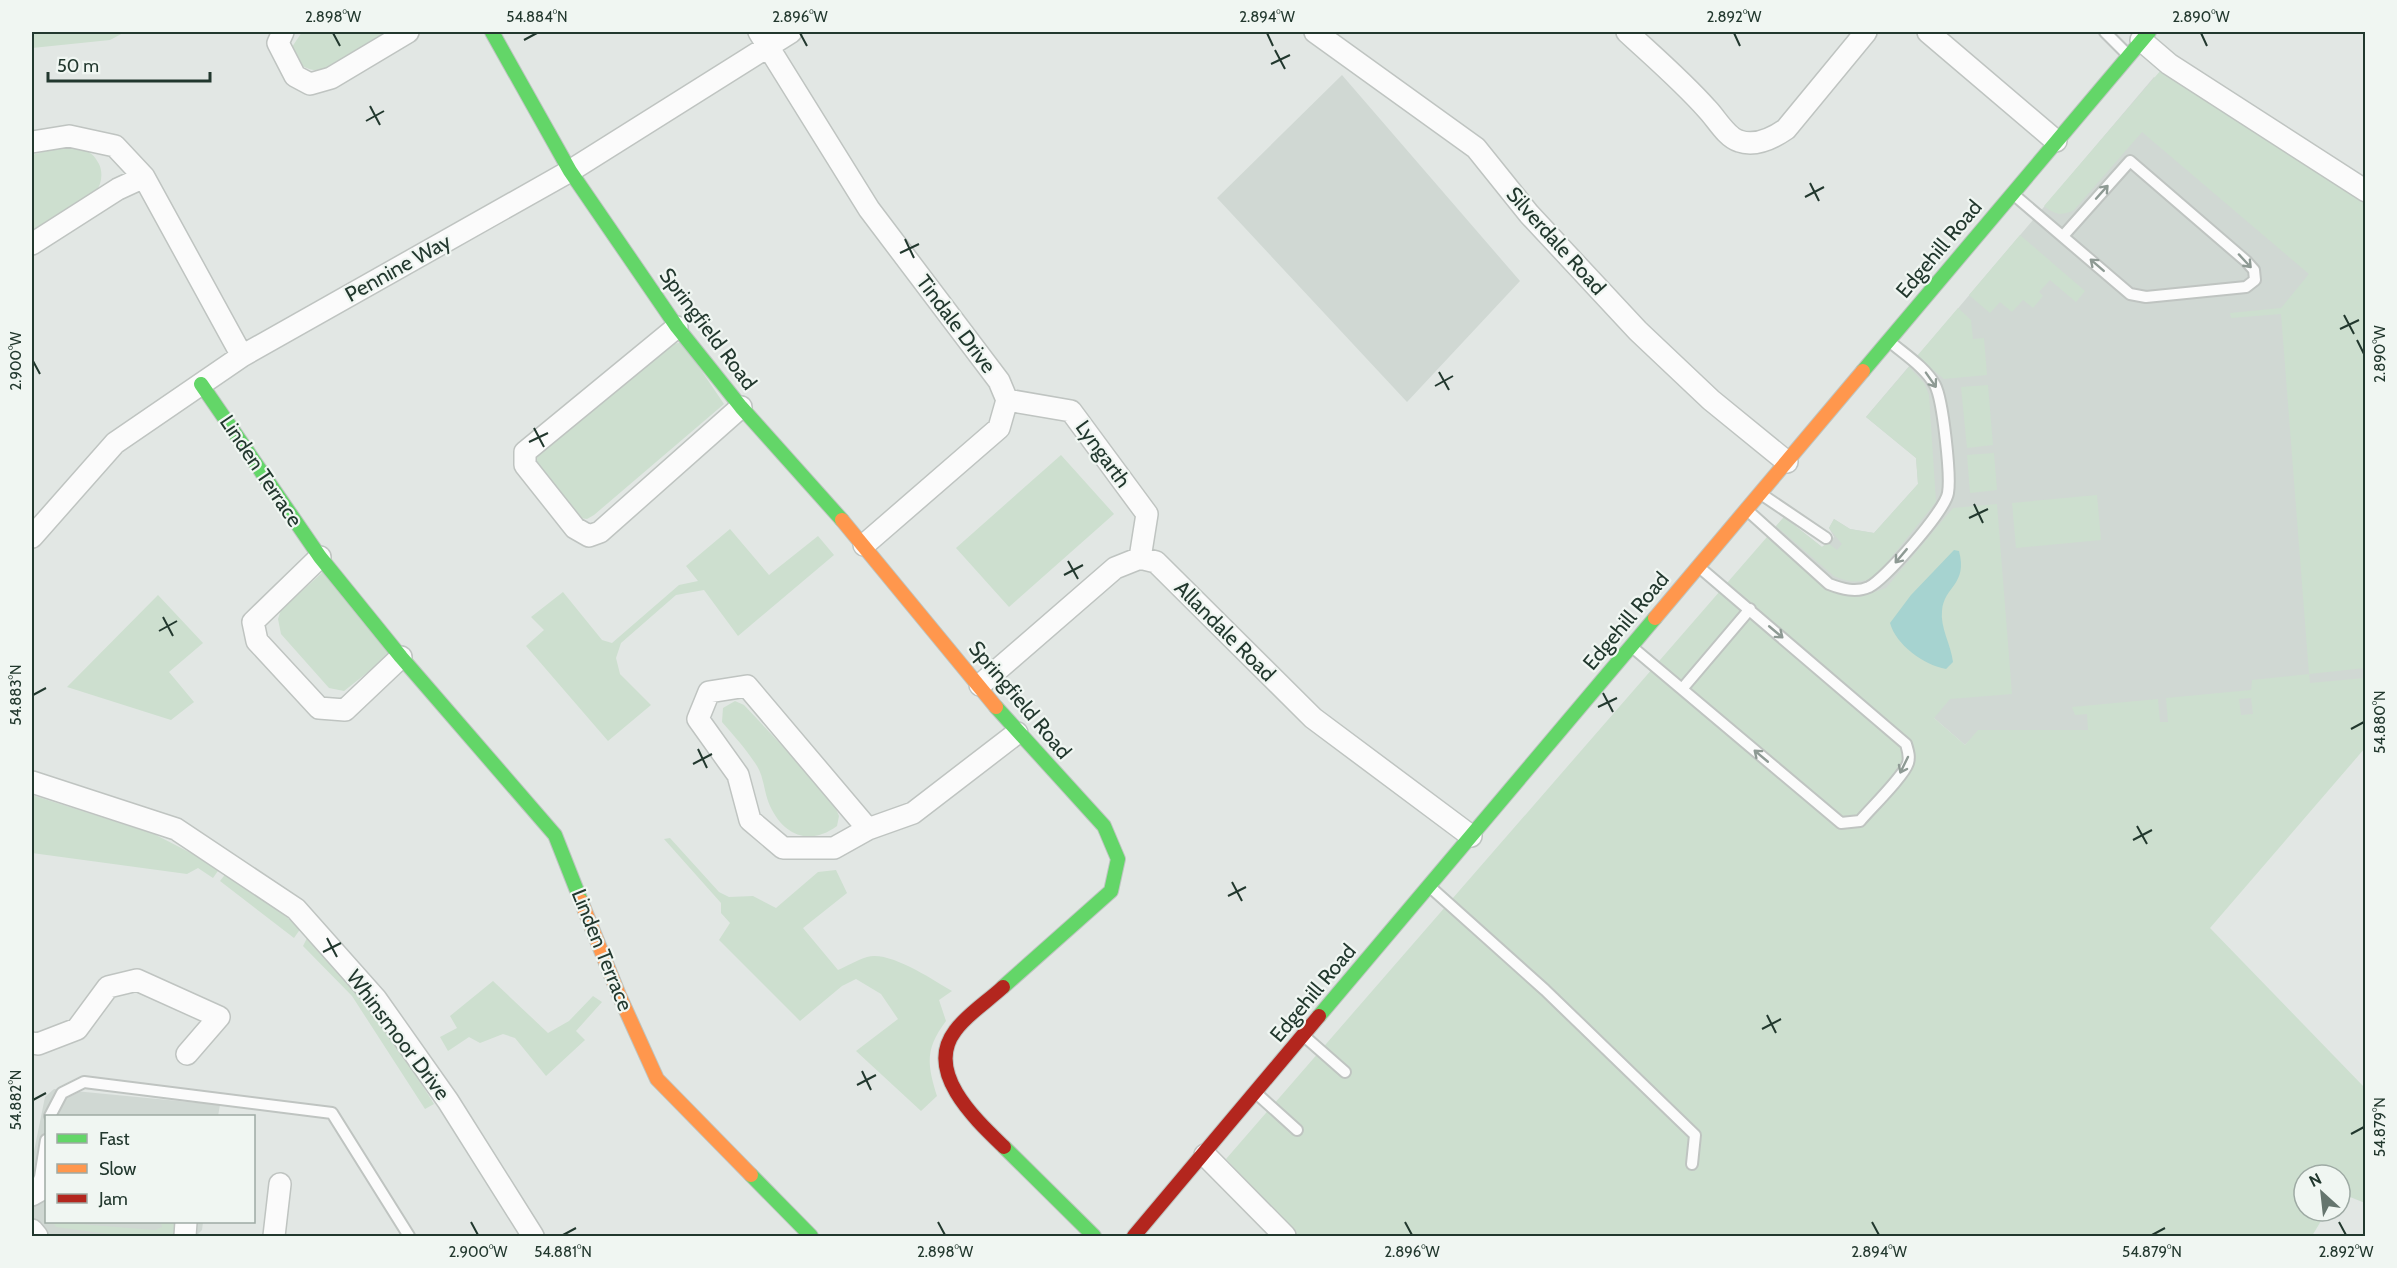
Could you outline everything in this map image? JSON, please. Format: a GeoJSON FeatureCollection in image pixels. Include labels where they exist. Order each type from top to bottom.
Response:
{"type":"FeatureCollection","features":[{"type":"Feature","properties":{"kind":"street"},"geometry":{"type":"LineString","coordinates":[[283,32],[278,43],[295,76],[310,84],[331,78],[408,32]]}},
{"type":"Feature","properties":{"kind":"street","name":"Springfield Road"},"geometry":{"type":"LineString","coordinates":[[492,32],[570,171],[677,327],[741,407],[864,545],[1017,733],[1104,826],[1118,859],[1111,891],[955,1030],[946,1047],[948,1077],[972,1116],[1094,1236]]}},
{"type":"Feature","properties":{"kind":"street","name":"Pennine Way"},"geometry":{"type":"LineString","coordinates":[[32,537],[115,444],[242,356],[570,171],[763,39],[791,32]]}},
{"type":"Feature","properties":{"kind":"street","name":"Silverdale Road"},"geometry":{"type":"LineString","coordinates":[[1315,32],[1476,148],[1529,214],[1638,331],[1711,400],[1787,462]]}},
{"type":"Feature","properties":{"kind":"street"},"geometry":{"type":"LineString","coordinates":[[1627,32],[1737,141],[1750,142],[1776,137],[1786,129],[1866,32]]}},
{"type":"Feature","properties":{"kind":"street"},"geometry":{"type":"LineString","coordinates":[[1928,32],[2056,141]]}},
{"type":"Feature","properties":{"kind":"street","name":"Tindale Drive"},"geometry":{"type":"LineString","coordinates":[[763,39],[869,209],[999,381],[1007,400]]}},
{"type":"Feature","properties":{"kind":"street"},"geometry":{"type":"LineString","coordinates":[[2139,42],[2169,64],[2366,191]]}},
{"type":"Feature","properties":{"kind":"street","name":"Edgehill Road"},"geometry":{"type":"LineString","coordinates":[[1134,1236],[1205,1155],[2139,42]]}},
{"type":"Feature","properties":{"kind":"street"},"geometry":{"type":"LineString","coordinates":[[32,142],[69,136],[115,146],[144,177],[242,356]]}},
{"type":"Feature","properties":{"kind":"street"},"geometry":{"type":"LineString","coordinates":[[32,244],[118,189],[144,177]]}},
{"type":"Feature","properties":{"kind":"street"},"geometry":{"type":"LineString","coordinates":[[677,327],[525,452],[525,465],[575,528],[589,536],[600,532],[741,407]]}},
{"type":"Feature","properties":{"kind":"street","name":"Linden Terrace"},"geometry":{"type":"LineString","coordinates":[[201,384],[320,557],[400,657],[555,835],[619,995],[657,1079],[811,1236]]}},
{"type":"Feature","properties":{"kind":"street"},"geometry":{"type":"LineString","coordinates":[[864,545],[999,428],[1007,400]]}},
{"type":"Feature","properties":{"kind":"street","name":"Lyngarth"},"geometry":{"type":"LineString","coordinates":[[1007,400],[1071,411],[1147,514],[1140,558]]}},
{"type":"Feature","properties":{"kind":"street"},"geometry":{"type":"LineString","coordinates":[[320,557],[253,622],[257,641],[319,708],[345,710],[400,657]]}},
{"type":"Feature","properties":{"kind":"street"},"geometry":{"type":"LineString","coordinates":[[980,685],[1115,568],[1140,558]]}},
{"type":"Feature","properties":{"kind":"street","name":"Allandale Road"},"geometry":{"type":"LineString","coordinates":[[1140,558],[1156,562],[1313,718],[1471,836]]}},
{"type":"Feature","properties":{"kind":"street"},"geometry":{"type":"LineString","coordinates":[[868,830],[747,687],[710,692],[698,719],[738,775],[750,820],[783,848],[834,848],[868,830],[913,813],[1017,733]]}},
{"type":"Feature","properties":{"kind":"street","name":"Whinsmoor Drive"},"geometry":{"type":"LineString","coordinates":[[32,783],[176,829],[296,909],[376,999],[447,1101],[533,1236]]}},
{"type":"Feature","properties":{"kind":"street"},"geometry":{"type":"LineString","coordinates":[[32,1042],[38,1044],[77,1029],[108,987],[137,980],[219,1017],[187,1054]]}},
{"type":"Feature","properties":{"kind":"street"},"geometry":{"type":"LineString","coordinates":[[1205,1155],[1286,1236]]}},
{"type":"Feature","properties":{"kind":"street"},"geometry":{"type":"LineString","coordinates":[[274,1236],[280,1184]]}},
{"type":"Feature","properties":{"kind":"street"},"geometry":{"type":"LineString","coordinates":[[32,1230],[37,1236]]}},
{"type":"Feature","properties":{"kind":"lane"},"geometry":{"type":"LineString","coordinates":[[2105,32],[2139,42]]}},
{"type":"Feature","properties":{"kind":"lane"},"geometry":{"type":"LineString","coordinates":[[2013,194],[2130,294],[2146,297],[2246,287],[2255,280],[2254,270],[2246,261],[2130,160],[2063,236]]}},
{"type":"Feature","properties":{"kind":"lane"},"geometry":{"type":"LineString","coordinates":[[1747,509],[1829,584],[1842,590],[1868,588],[1882,579],[1924,529],[1948,495],[1941,398],[1927,374],[1889,340]]}},
{"type":"Feature","properties":{"kind":"lane"},"geometry":{"type":"LineString","coordinates":[[1761,493],[1826,538]]}},
{"type":"Feature","properties":{"kind":"lane"},"geometry":{"type":"LineString","coordinates":[[1632,646],[1841,823],[1860,821],[1884,793],[1907,765],[1909,754],[1906,744],[1699,567]]}},
{"type":"Feature","properties":{"kind":"lane"},"geometry":{"type":"LineString","coordinates":[[1682,689],[1750,609]]}},
{"type":"Feature","properties":{"kind":"lane"},"geometry":{"type":"LineString","coordinates":[[1429,886],[1545,990],[1695,1135],[1692,1164]]}},
{"type":"Feature","properties":{"kind":"lane"},"geometry":{"type":"LineString","coordinates":[[1304,1035],[1345,1072]]}},
{"type":"Feature","properties":{"kind":"lane"},"geometry":{"type":"LineString","coordinates":[[51,1115],[63,1093],[84,1082],[332,1113],[409,1236]]}},
{"type":"Feature","properties":{"kind":"lane"},"geometry":{"type":"LineString","coordinates":[[1256,1093],[1296,1130]]}},
{"type":"Feature","properties":{"kind":"lane"},"geometry":{"type":"LineString","coordinates":[[37,1192],[45,1146]]}},
{"type":"Feature","properties":{"kind":"shaded area"},"geometry":{"type":"Polygon","coordinates":[[[1342,75],[1520,281],[1407,402],[1217,198],[1342,75]]]}},
{"type":"Feature","properties":{"kind":"shaded area"},"geometry":{"type":"Polygon","coordinates":[[[2154,77],[2365,236],[2365,748],[1979,731],[1965,745],[1934,718],[1767,537],[1784,517],[1822,547],[1834,537],[1829,528],[1834,519],[1850,529],[1874,533],[1918,484],[1916,458],[1866,417],[2154,77]]]}},
{"type":"Feature","properties":{"kind":"shaded area"},"geometry":{"type":"Polygon","coordinates":[[[54,1089],[220,1105],[218,1115],[45,1115],[45,1223],[203,1223],[202,1230],[196,1236],[32,1236],[32,1161],[45,1097],[54,1089]]]}},
{"type":"Feature","properties":{"kind":"green space"},"geometry":{"type":"Polygon","coordinates":[[[32,32],[125,32],[110,40],[32,48],[32,32]]]}},
{"type":"Feature","properties":{"kind":"green space"},"geometry":{"type":"Polygon","coordinates":[[[302,32],[387,32],[341,61],[314,70],[293,59],[292,47],[302,32]]]}},
{"type":"Feature","properties":{"kind":"green space"},"geometry":{"type":"Polygon","coordinates":[[[2161,70],[2365,204],[2365,668],[2309,674],[2281,314],[2231,318],[2230,313],[2281,308],[2309,274],[2142,132],[2074,210],[2059,214],[2044,206],[2161,70]]]}},
{"type":"Feature","properties":{"kind":"green space"},"geometry":{"type":"Polygon","coordinates":[[[64,146],[80,148],[89,152],[96,159],[101,171],[100,185],[84,201],[32,233],[32,155],[64,146]]]}},
{"type":"Feature","properties":{"kind":"green space"},"geometry":{"type":"Polygon","coordinates":[[[2020,235],[2085,291],[2076,302],[2050,280],[2039,292],[2043,296],[2033,308],[2023,300],[2012,312],[2000,302],[1990,313],[1969,295],[2020,235]]]}},
{"type":"Feature","properties":{"kind":"green space"},"geometry":{"type":"Polygon","coordinates":[[[1958,308],[1971,320],[1973,339],[1984,338],[1987,375],[1944,379],[1917,356],[1958,308]]]}},
{"type":"Feature","properties":{"kind":"green space"},"geometry":{"type":"Polygon","coordinates":[[[682,342],[724,404],[594,515],[587,519],[579,518],[537,464],[535,457],[670,345],[682,342]]]}},
{"type":"Feature","properties":{"kind":"green space"},"geometry":{"type":"Polygon","coordinates":[[[1909,367],[1924,383],[1929,395],[1936,502],[1877,575],[1861,581],[1851,581],[1834,576],[1776,526],[1784,517],[1822,547],[1828,543],[1837,550],[1842,544],[1829,528],[1834,519],[1850,529],[1874,533],[1918,484],[1916,458],[1866,417],[1909,367]]]}},
{"type":"Feature","properties":{"kind":"green space"},"geometry":{"type":"Polygon","coordinates":[[[1988,385],[1993,445],[1967,448],[1961,387],[1988,385]]]}},
{"type":"Feature","properties":{"kind":"green space"},"geometry":{"type":"Polygon","coordinates":[[[1994,453],[1997,490],[1970,493],[1967,455],[1994,453]]]}},
{"type":"Feature","properties":{"kind":"green space"},"geometry":{"type":"Polygon","coordinates":[[[1061,455],[1114,514],[1009,607],[956,548],[1061,455]]]}},
{"type":"Feature","properties":{"kind":"green space"},"geometry":{"type":"Polygon","coordinates":[[[2097,495],[2101,540],[2016,548],[2012,503],[2097,495]]]}},
{"type":"Feature","properties":{"kind":"green space"},"geometry":{"type":"Polygon","coordinates":[[[1997,504],[2012,694],[1950,699],[1934,718],[1965,745],[1978,730],[2088,730],[2087,714],[2075,715],[2072,707],[2158,699],[2160,722],[2168,722],[2166,698],[2251,690],[2252,680],[2309,674],[2310,683],[2365,678],[2365,748],[2210,928],[2365,1088],[2365,1203],[2352,1198],[2352,1163],[2292,1163],[2292,1223],[2320,1223],[2312,1236],[1298,1236],[1226,1159],[1767,537],[1831,591],[1860,597],[1886,588],[1953,508],[1997,504]],[[2251,698],[2239,699],[2241,715],[2253,714],[2251,698]]]}},
{"type":"Feature","properties":{"kind":"green space"},"geometry":{"type":"Polygon","coordinates":[[[730,529],[769,575],[818,536],[834,555],[738,636],[704,590],[676,595],[621,643],[616,658],[620,674],[651,705],[608,741],[526,646],[544,630],[531,617],[563,592],[602,640],[612,643],[679,585],[698,581],[686,566],[730,529]]]}},
{"type":"Feature","properties":{"kind":"green space"},"geometry":{"type":"Polygon","coordinates":[[[324,571],[389,651],[382,661],[344,691],[329,688],[281,634],[278,619],[281,610],[324,571]]]}},
{"type":"Feature","properties":{"kind":"green space"},"geometry":{"type":"Polygon","coordinates":[[[158,595],[203,643],[169,672],[194,702],[171,720],[67,687],[158,595]]]}},
{"type":"Feature","properties":{"kind":"green space"},"geometry":{"type":"Polygon","coordinates":[[[735,701],[744,705],[832,799],[839,816],[837,826],[817,836],[808,836],[799,835],[783,825],[770,806],[757,766],[722,722],[723,708],[735,701]]]}},
{"type":"Feature","properties":{"kind":"green space"},"geometry":{"type":"Polygon","coordinates":[[[32,795],[154,834],[220,868],[213,878],[198,868],[187,874],[32,853],[32,795]]]}},
{"type":"Feature","properties":{"kind":"green space"},"geometry":{"type":"Polygon","coordinates":[[[670,838],[719,892],[729,897],[753,896],[776,908],[818,872],[836,870],[847,893],[803,928],[838,970],[867,957],[887,958],[911,967],[952,991],[939,1000],[946,1021],[931,1049],[931,1075],[937,1096],[921,1111],[856,1051],[898,1019],[881,994],[856,979],[842,986],[800,1021],[719,940],[730,923],[721,913],[721,903],[664,839],[670,838]]]}},
{"type":"Feature","properties":{"kind":"green space"},"geometry":{"type":"Polygon","coordinates":[[[227,872],[301,928],[294,938],[220,881],[227,872]]]}},
{"type":"Feature","properties":{"kind":"green space"},"geometry":{"type":"Polygon","coordinates":[[[308,936],[361,995],[434,1104],[425,1109],[352,996],[303,946],[308,936]]]}},
{"type":"Feature","properties":{"kind":"green space"},"geometry":{"type":"Polygon","coordinates":[[[493,981],[548,1033],[569,1021],[593,996],[602,1002],[576,1031],[585,1040],[546,1076],[515,1038],[503,1034],[480,1043],[469,1037],[448,1051],[440,1037],[457,1028],[450,1016],[493,981]]]}},
{"type":"Feature","properties":{"kind":"green space"},"geometry":{"type":"Polygon","coordinates":[[[54,1223],[155,1230],[162,1227],[161,1223],[173,1223],[175,1231],[171,1236],[124,1236],[56,1227],[54,1223]]]}},
{"type":"Feature","properties":{"kind":"water"},"geometry":{"type":"Polygon","coordinates":[[[1954,550],[1959,551],[1960,571],[1942,611],[1953,662],[1946,669],[1929,663],[1912,653],[1898,639],[1890,623],[1911,595],[1954,550]]]}},
{"type":"Feature","properties":{"kind":"traffic: fast"},"geometry":{"type":"LineString","coordinates":[[492,32],[570,171],[677,327],[741,407],[842,520]]}},
{"type":"Feature","properties":{"kind":"traffic: fast"},"geometry":{"type":"LineString","coordinates":[[1863,371],[2149,32]]}},
{"type":"Feature","properties":{"kind":"traffic: fast"},"geometry":{"type":"LineString","coordinates":[[201,384],[320,557],[401,657],[555,835],[581,901]]}},
{"type":"Feature","properties":{"kind":"traffic: fast"},"geometry":{"type":"LineString","coordinates":[[1319,1016],[1655,618]]}},
{"type":"Feature","properties":{"kind":"traffic: fast"},"geometry":{"type":"LineString","coordinates":[[996,707],[1104,826],[1118,859],[1111,891],[1003,987]]}},
{"type":"Feature","properties":{"kind":"traffic: fast"},"geometry":{"type":"LineString","coordinates":[[1004,1147],[1094,1236]]}},
{"type":"Feature","properties":{"kind":"traffic: fast"},"geometry":{"type":"LineString","coordinates":[[751,1175],[811,1236]]}},
{"type":"Feature","properties":{"kind":"traffic: slow"},"geometry":{"type":"LineString","coordinates":[[1655,618],[1863,371]]}},
{"type":"Feature","properties":{"kind":"traffic: slow"},"geometry":{"type":"LineString","coordinates":[[842,520],[996,707]]}},
{"type":"Feature","properties":{"kind":"traffic: slow"},"geometry":{"type":"LineString","coordinates":[[581,901],[619,995],[657,1079],[751,1175]]}},
{"type":"Feature","properties":{"kind":"traffic: jam"},"geometry":{"type":"LineString","coordinates":[[1003,987],[955,1031],[947,1047],[946,1063],[949,1079],[957,1094],[980,1123],[1004,1147]]}},
{"type":"Feature","properties":{"kind":"traffic: jam"},"geometry":{"type":"LineString","coordinates":[[1134,1236],[1319,1016]]}}]}
